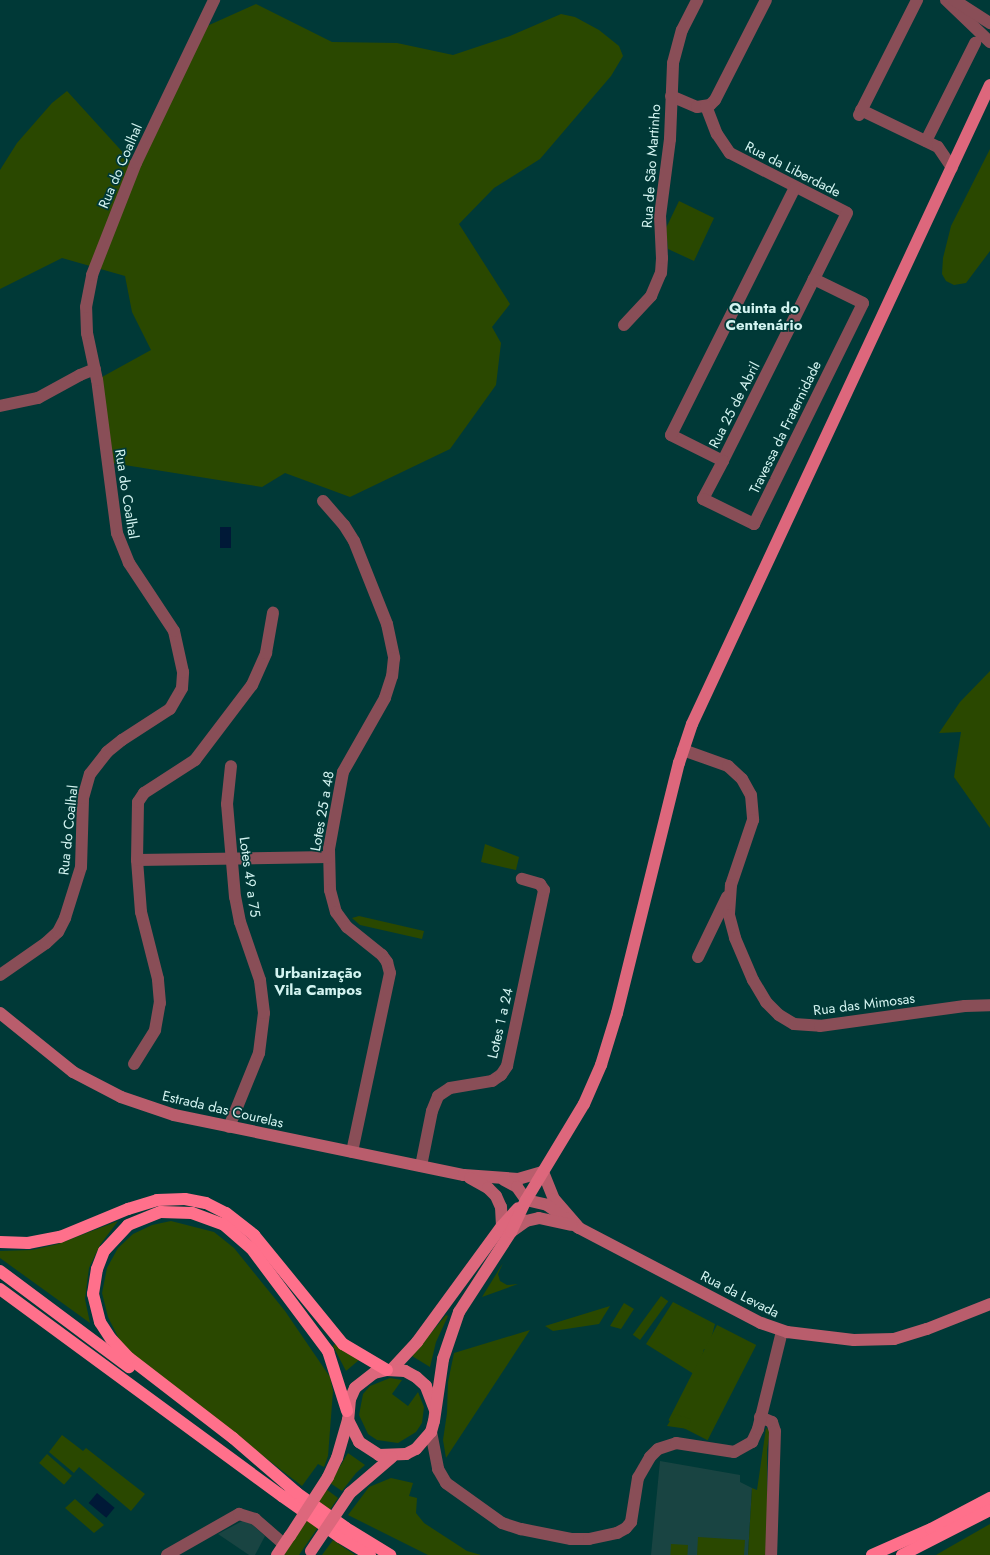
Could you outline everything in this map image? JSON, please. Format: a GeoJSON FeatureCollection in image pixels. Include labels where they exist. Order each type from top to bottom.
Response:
{"type":"FeatureCollection","features":[{"type":"Feature","properties":{"kind":"highway"},"geometry":{"type":"LineString","coordinates":[[0,1242],[28,1243],[60,1237],[157,1200],[185,1199],[206,1204],[226,1213],[254,1235],[342,1344],[389,1370]]}},
{"type":"Feature","properties":{"kind":"highway"},"geometry":{"type":"LineString","coordinates":[[297,1493],[233,1438],[129,1358],[111,1339],[100,1322],[93,1294],[97,1270],[104,1251],[128,1225],[161,1212],[192,1213],[223,1224],[251,1248],[328,1351],[348,1416]]}},
{"type":"Feature","properties":{"kind":"highway"},"geometry":{"type":"LineString","coordinates":[[0,1271],[297,1493],[346,1528],[390,1555]]}},
{"type":"Feature","properties":{"kind":"highway"},"geometry":{"type":"LineString","coordinates":[[0,1289],[314,1519],[370,1555]]}},
{"type":"Feature","properties":{"kind":"highway"},"geometry":{"type":"LineString","coordinates":[[872,1555],[931,1529],[990,1498]]}},
{"type":"Feature","properties":{"kind":"highway"},"geometry":{"type":"LineString","coordinates":[[902,1555],[990,1510]]}},
{"type":"Feature","properties":{"kind":"main road"},"geometry":{"type":"LineString","coordinates":[[389,1370],[417,1342],[506,1228],[544,1172],[587,1097],[606,1051],[683,750],[696,716],[990,85]]}},
{"type":"Feature","properties":{"kind":"main road","name":"Estrada das Courelas"},"geometry":{"type":"LineString","coordinates":[[0,1013],[61,1064],[112,1093],[174,1115],[464,1175]]}},
{"type":"Feature","properties":{"kind":"main road"},"geometry":{"type":"LineString","coordinates":[[464,1175],[522,1179],[544,1172]]}},
{"type":"Feature","properties":{"kind":"main road"},"geometry":{"type":"LineString","coordinates":[[544,1172],[554,1199],[579,1228]]}},
{"type":"Feature","properties":{"kind":"main road"},"geometry":{"type":"LineString","coordinates":[[464,1175],[495,1193],[500,1203],[506,1228]]}},
{"type":"Feature","properties":{"kind":"main road"},"geometry":{"type":"LineString","coordinates":[[500,1178],[517,1186],[526,1200],[551,1207],[579,1228]]}},
{"type":"Feature","properties":{"kind":"main road"},"geometry":{"type":"LineString","coordinates":[[310,1553],[350,1493],[392,1457],[416,1449],[431,1432],[441,1364],[455,1321],[506,1228],[539,1218],[579,1228]]}},
{"type":"Feature","properties":{"kind":"main road","name":"Rua da Levada"},"geometry":{"type":"LineString","coordinates":[[579,1228],[761,1323],[782,1331],[854,1340],[894,1339],[927,1329],[990,1304]]}},
{"type":"Feature","properties":{"kind":"main road"},"geometry":{"type":"LineString","coordinates":[[277,1555],[335,1464],[348,1416],[352,1394],[364,1379],[389,1370],[405,1371],[426,1386],[435,1410]]}},
{"type":"Feature","properties":{"kind":"main road"},"geometry":{"type":"LineString","coordinates":[[348,1416],[355,1437],[368,1450],[392,1457]]}},
{"type":"Feature","properties":{"kind":"street","name":"Rua do Coalhal"},"geometry":{"type":"LineString","coordinates":[[0,974],[46,943],[65,918],[81,867],[83,798],[90,774],[107,752],[122,740],[170,710],[182,688],[182,665],[174,631],[129,563],[117,533],[95,369],[86,320],[92,275],[136,163],[214,0]]}},
{"type":"Feature","properties":{"kind":"street","name":"Rua de São Martinho"},"geometry":{"type":"LineString","coordinates":[[624,325],[651,296],[661,272],[662,258],[660,216],[670,144],[676,49],[697,0]]}},
{"type":"Feature","properties":{"kind":"street"},"geometry":{"type":"LineString","coordinates":[[672,96],[688,105],[706,106],[713,103],[720,94],[766,0]]}},
{"type":"Feature","properties":{"kind":"street"},"geometry":{"type":"LineString","coordinates":[[917,0],[860,112],[938,147],[952,168]]}},
{"type":"Feature","properties":{"kind":"street"},"geometry":{"type":"LineString","coordinates":[[946,0],[990,42]]}},
{"type":"Feature","properties":{"kind":"street"},"geometry":{"type":"LineString","coordinates":[[954,0],[990,24]]}},
{"type":"Feature","properties":{"kind":"street"},"geometry":{"type":"LineString","coordinates":[[926,141],[975,43]]}},
{"type":"Feature","properties":{"kind":"street","name":"Rua da Liberdade"},"geometry":{"type":"LineString","coordinates":[[706,106],[717,134],[730,153],[847,213]]}},
{"type":"Feature","properties":{"kind":"street","name":"Rua 25 de Abril"},"geometry":{"type":"LineString","coordinates":[[795,187],[670,435],[722,461],[847,213]]}},
{"type":"Feature","properties":{"kind":"street","name":"Travessa da Fraternidade"},"geometry":{"type":"LineString","coordinates":[[722,461],[703,499],[754,524],[863,303],[814,279]]}},
{"type":"Feature","properties":{"kind":"street"},"geometry":{"type":"LineString","coordinates":[[0,406],[38,398],[80,375],[95,369]]}},
{"type":"Feature","properties":{"kind":"street","name":"Lotes 25 a 48"},"geometry":{"type":"LineString","coordinates":[[323,501],[344,525],[354,541],[385,617],[394,658],[392,676],[385,698],[344,772],[329,857],[330,890],[336,912],[350,930],[382,955],[389,969],[352,1152]]}},
{"type":"Feature","properties":{"kind":"street"},"geometry":{"type":"LineString","coordinates":[[134,1064],[155,1030],[160,1003],[156,971],[141,912],[137,860],[137,811],[139,798],[144,793],[195,760],[252,685],[266,654],[273,613]]}},
{"type":"Feature","properties":{"kind":"street","name":"Rua das Mimosas"},"geometry":{"type":"LineString","coordinates":[[683,750],[723,763],[734,770],[742,779],[753,800],[753,820],[729,894],[732,927],[753,980],[770,1006],[794,1024],[820,1026],[965,1006],[990,1005]]}},
{"type":"Feature","properties":{"kind":"street","name":"Lotes 49 a 75"},"geometry":{"type":"LineString","coordinates":[[229,1127],[257,1060],[264,1018],[260,980],[237,910],[230,859],[227,796],[231,766]]}},
{"type":"Feature","properties":{"kind":"street"},"geometry":{"type":"LineString","coordinates":[[137,860],[329,857]]}},
{"type":"Feature","properties":{"kind":"street","name":"Lotes 1 a 24"},"geometry":{"type":"LineString","coordinates":[[421,1166],[432,1111],[438,1096],[450,1088],[492,1081],[501,1075],[507,1066],[544,890],[540,884],[522,879]]}},
{"type":"Feature","properties":{"kind":"street"},"geometry":{"type":"LineString","coordinates":[[698,957],[729,894]]}},
{"type":"Feature","properties":{"kind":"street"},"geometry":{"type":"LineString","coordinates":[[431,1432],[442,1476],[463,1497],[491,1517],[512,1527],[582,1540],[617,1533],[629,1525],[638,1478],[650,1457],[658,1449],[676,1443],[739,1451],[754,1440],[782,1331]]}},
{"type":"Feature","properties":{"kind":"street"},"geometry":{"type":"LineString","coordinates":[[760,1417],[772,1422],[775,1431],[771,1555]]}},
{"type":"Feature","properties":{"kind":"street"},"geometry":{"type":"LineString","coordinates":[[167,1555],[239,1514],[255,1519],[287,1540]]}},
{"type":"Feature","properties":{"kind":"shaded area"},"geometry":{"type":"Polygon","coordinates":[[[220,527],[231,527],[231,548],[220,548],[220,527]]]}},
{"type":"Feature","properties":{"kind":"shaded area"},"geometry":{"type":"Polygon","coordinates":[[[660,1461],[740,1475],[740,1482],[752,1488],[748,1555],[651,1555],[660,1461]]]}},
{"type":"Feature","properties":{"kind":"shaded area"},"geometry":{"type":"Polygon","coordinates":[[[97,1493],[115,1508],[106,1518],[89,1503],[97,1493]]]}},
{"type":"Feature","properties":{"kind":"shaded area"},"geometry":{"type":"Polygon","coordinates":[[[246,1519],[265,1536],[255,1555],[249,1555],[218,1534],[246,1519]]]}},
{"type":"Feature","properties":{"kind":"green space"},"geometry":{"type":"Polygon","coordinates":[[[256,4],[332,42],[397,43],[453,55],[510,36],[561,14],[575,17],[599,30],[619,46],[623,56],[611,76],[540,159],[494,188],[459,224],[510,304],[492,327],[501,343],[496,385],[450,449],[350,497],[285,473],[262,487],[112,463],[102,377],[151,350],[132,312],[125,276],[62,258],[0,289],[0,170],[17,143],[52,103],[67,91],[138,169],[207,26],[256,4]]]}},
{"type":"Feature","properties":{"kind":"green space"},"geometry":{"type":"Polygon","coordinates":[[[990,149],[990,251],[966,283],[954,285],[946,281],[942,274],[943,258],[951,226],[990,149]]]}},
{"type":"Feature","properties":{"kind":"green space"},"geometry":{"type":"Polygon","coordinates":[[[679,201],[714,218],[694,261],[668,249],[666,228],[679,201]]]}},
{"type":"Feature","properties":{"kind":"green space"},"geometry":{"type":"Polygon","coordinates":[[[990,671],[990,828],[954,777],[961,732],[939,733],[960,702],[990,671]]]}},
{"type":"Feature","properties":{"kind":"green space"},"geometry":{"type":"Polygon","coordinates":[[[485,844],[519,857],[516,870],[481,862],[485,844]]]}},
{"type":"Feature","properties":{"kind":"green space"},"geometry":{"type":"Polygon","coordinates":[[[359,916],[424,931],[422,939],[360,925],[352,918],[359,916]]]}},
{"type":"Feature","properties":{"kind":"green space"},"geometry":{"type":"Polygon","coordinates":[[[118,1221],[100,1245],[89,1268],[85,1299],[90,1323],[0,1258],[0,1251],[32,1250],[58,1244],[118,1221]]]}},
{"type":"Feature","properties":{"kind":"green space"},"geometry":{"type":"Polygon","coordinates":[[[171,1221],[214,1232],[234,1248],[285,1311],[330,1377],[333,1391],[328,1456],[324,1467],[318,1464],[302,1486],[136,1358],[119,1339],[108,1317],[102,1293],[107,1268],[118,1248],[133,1234],[152,1225],[171,1221]]]}},
{"type":"Feature","properties":{"kind":"green space"},"geometry":{"type":"Polygon","coordinates":[[[503,1263],[498,1274],[500,1281],[507,1285],[518,1284],[482,1297],[503,1263]]]}},
{"type":"Feature","properties":{"kind":"green space"},"geometry":{"type":"Polygon","coordinates":[[[661,1296],[668,1301],[640,1340],[633,1335],[661,1296]]]}},
{"type":"Feature","properties":{"kind":"green space"},"geometry":{"type":"Polygon","coordinates":[[[673,1302],[715,1324],[708,1350],[704,1349],[697,1376],[646,1344],[673,1302]]]}},
{"type":"Feature","properties":{"kind":"green space"},"geometry":{"type":"Polygon","coordinates":[[[624,1303],[634,1309],[621,1329],[610,1326],[624,1303]]]}},
{"type":"Feature","properties":{"kind":"green space"},"geometry":{"type":"Polygon","coordinates":[[[610,1306],[599,1324],[553,1331],[545,1326],[610,1306]]]}},
{"type":"Feature","properties":{"kind":"green space"},"geometry":{"type":"Polygon","coordinates":[[[446,1315],[448,1316],[436,1342],[430,1367],[412,1356],[446,1315]]]}},
{"type":"Feature","properties":{"kind":"green space"},"geometry":{"type":"Polygon","coordinates":[[[717,1325],[756,1345],[708,1440],[668,1420],[717,1325]]]}},
{"type":"Feature","properties":{"kind":"green space"},"geometry":{"type":"Polygon","coordinates":[[[530,1330],[446,1458],[443,1440],[447,1413],[448,1382],[454,1353],[530,1330]]]}},
{"type":"Feature","properties":{"kind":"green space"},"geometry":{"type":"Polygon","coordinates":[[[335,1344],[359,1360],[346,1371],[333,1346],[335,1344]]]}},
{"type":"Feature","properties":{"kind":"green space"},"geometry":{"type":"Polygon","coordinates":[[[390,1378],[402,1380],[392,1394],[408,1406],[418,1392],[424,1407],[422,1423],[416,1432],[398,1443],[377,1440],[368,1434],[359,1415],[363,1394],[370,1386],[390,1378]]]}},
{"type":"Feature","properties":{"kind":"green space"},"geometry":{"type":"Polygon","coordinates":[[[674,1414],[691,1419],[688,1429],[667,1426],[674,1414]]]}},
{"type":"Feature","properties":{"kind":"green space"},"geometry":{"type":"Polygon","coordinates":[[[766,1428],[770,1431],[767,1450],[767,1555],[748,1555],[752,1488],[757,1490],[766,1428]]]}},
{"type":"Feature","properties":{"kind":"green space"},"geometry":{"type":"Polygon","coordinates":[[[62,1435],[83,1451],[86,1448],[145,1494],[131,1511],[79,1467],[74,1473],[49,1452],[62,1435]]]}},
{"type":"Feature","properties":{"kind":"green space"},"geometry":{"type":"Polygon","coordinates":[[[348,1453],[365,1465],[356,1473],[342,1491],[330,1483],[348,1453]]]}},
{"type":"Feature","properties":{"kind":"green space"},"geometry":{"type":"Polygon","coordinates":[[[47,1454],[72,1476],[64,1485],[39,1463],[47,1454]]]}},
{"type":"Feature","properties":{"kind":"green space"},"geometry":{"type":"Polygon","coordinates":[[[391,1478],[413,1483],[409,1496],[417,1498],[416,1513],[424,1523],[467,1551],[481,1555],[428,1555],[348,1515],[369,1487],[391,1478]]]}},
{"type":"Feature","properties":{"kind":"green space"},"geometry":{"type":"Polygon","coordinates":[[[326,1489],[338,1498],[299,1555],[284,1555],[326,1489]]]}},
{"type":"Feature","properties":{"kind":"green space"},"geometry":{"type":"Polygon","coordinates":[[[75,1499],[104,1525],[94,1533],[65,1508],[75,1499]]]}},
{"type":"Feature","properties":{"kind":"green space"},"geometry":{"type":"Polygon","coordinates":[[[990,1524],[990,1555],[936,1555],[948,1548],[990,1524]]]}},
{"type":"Feature","properties":{"kind":"green space"},"geometry":{"type":"Polygon","coordinates":[[[698,1537],[745,1540],[744,1555],[697,1555],[698,1537]]]}},
{"type":"Feature","properties":{"kind":"green space"},"geometry":{"type":"Polygon","coordinates":[[[333,1540],[355,1555],[322,1555],[333,1540]]]}},
{"type":"Feature","properties":{"kind":"green space"},"geometry":{"type":"Polygon","coordinates":[[[671,1544],[688,1545],[687,1555],[670,1555],[671,1544]]]}},
{"type":"Feature","properties":{"kind":"district","name":"Quinta do Centenário"},"geometry":{"type":"Point","coordinates":[764,316]}},
{"type":"Feature","properties":{"kind":"district","name":"Urbanização Vila Campos"},"geometry":{"type":"Point","coordinates":[318,982]}}]}
